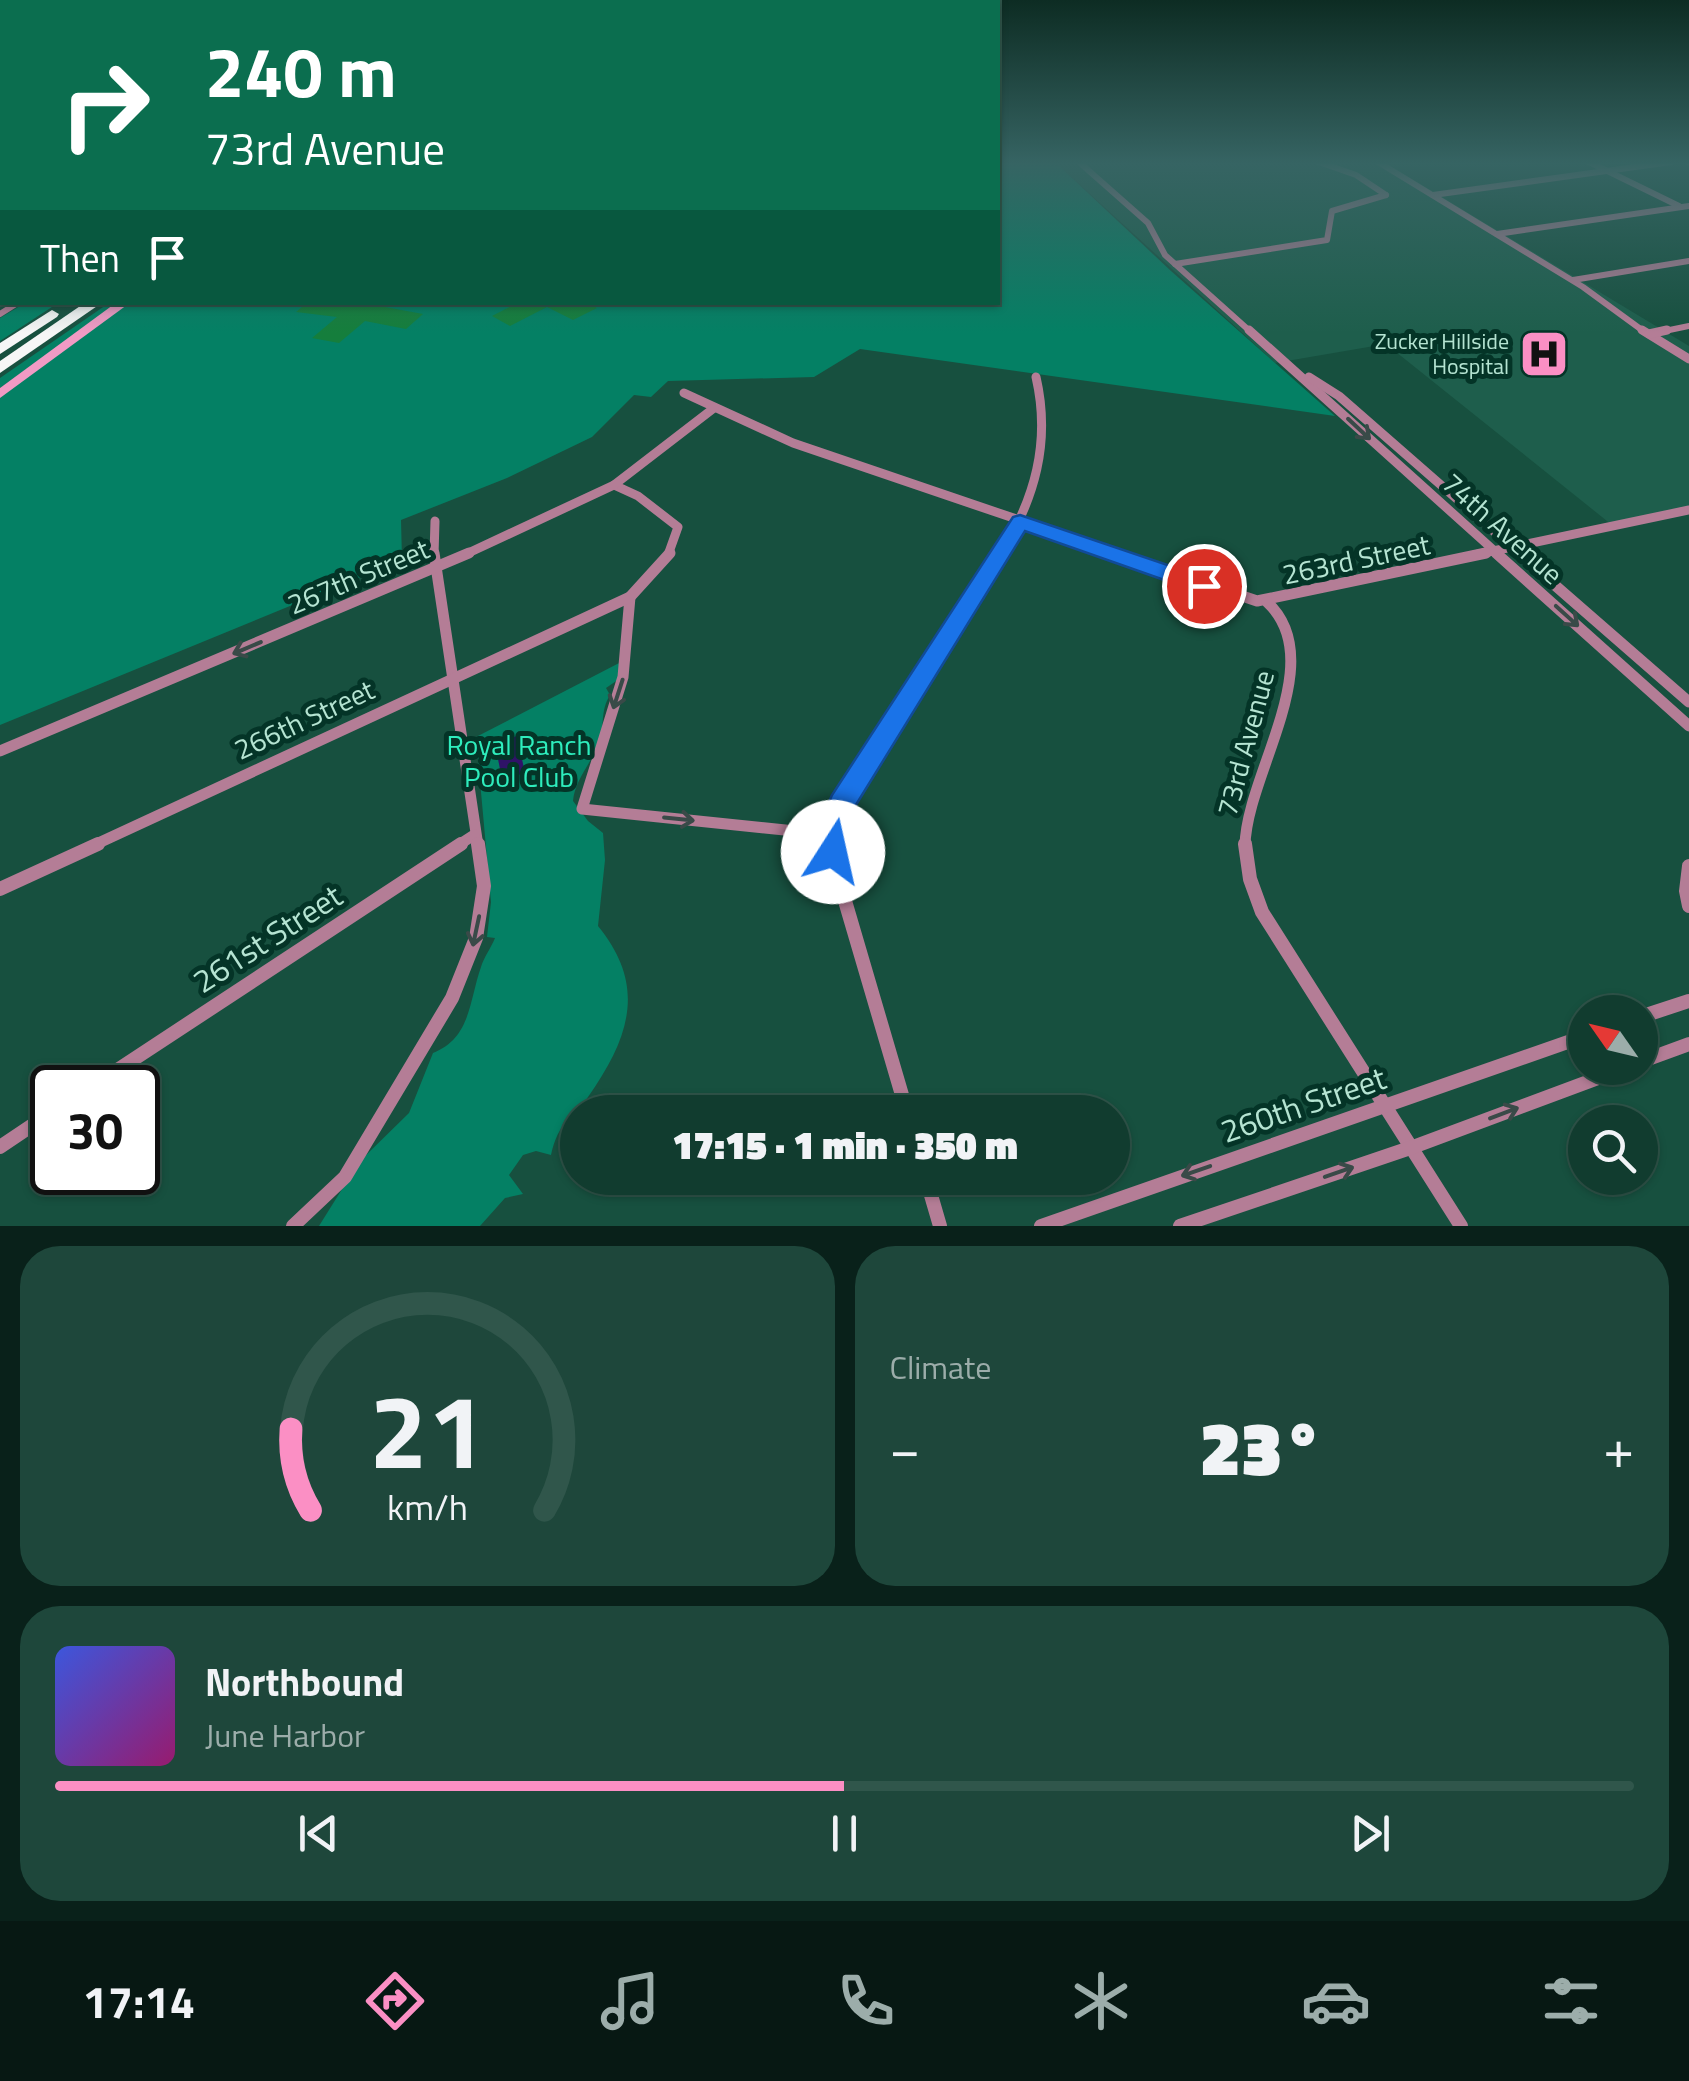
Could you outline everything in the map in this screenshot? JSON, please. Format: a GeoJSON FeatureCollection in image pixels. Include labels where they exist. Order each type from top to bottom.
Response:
{"type":"FeatureCollection","features":[{"type":"Feature","properties":{"kind":"highway"},"geometry":{"type":"LineString","coordinates":[[0,350],[67,305]]}},
{"type":"Feature","properties":{"kind":"highway"},"geometry":{"type":"LineString","coordinates":[[0,368],[92,305]]}},
{"type":"Feature","properties":{"kind":"main road"},"geometry":{"type":"LineString","coordinates":[[0,394],[121,305]]}},
{"type":"Feature","properties":{"kind":"street","name":"74th Avenue"},"geometry":{"type":"LineString","coordinates":[[1144,219],[1165,255],[1689,726]]}},
{"type":"Feature","properties":{"kind":"street"},"geometry":{"type":"LineString","coordinates":[[1175,264],[1327,240],[1330,219]]}},
{"type":"Feature","properties":{"kind":"street"},"geometry":{"type":"LineString","coordinates":[[1472,219],[1583,287],[1635,326],[1689,359]]}},
{"type":"Feature","properties":{"kind":"street"},"geometry":{"type":"LineString","coordinates":[[1496,234],[1605,219]]}},
{"type":"Feature","properties":{"kind":"street"},"geometry":{"type":"LineString","coordinates":[[1572,280],[1689,261]]}},
{"type":"Feature","properties":{"kind":"street"},"geometry":{"type":"LineString","coordinates":[[1648,334],[1689,326]]}},
{"type":"Feature","properties":{"kind":"street","name":"74th Avenue"},"geometry":{"type":"LineString","coordinates":[[1287,363],[1339,396],[1689,702]]}},
{"type":"Feature","properties":{"kind":"street"},"geometry":{"type":"LineString","coordinates":[[902,1095],[833,860],[833,835],[842,803],[1020,522],[1043,453],[1044,411],[1036,377]]}},
{"type":"Feature","properties":{"kind":"street"},"geometry":{"type":"LineString","coordinates":[[684,392],[792,443],[1241,598],[1267,602]]}},
{"type":"Feature","properties":{"kind":"street","name":"267th Street"},"geometry":{"type":"LineString","coordinates":[[0,751],[434,569],[614,485],[714,408]]}},
{"type":"Feature","properties":{"kind":"street"},"geometry":{"type":"LineString","coordinates":[[614,485],[638,496],[678,527],[678,538],[650,581],[630,597],[624,677],[582,809],[833,835]]}},
{"type":"Feature","properties":{"kind":"street","name":"263rd Street"},"geometry":{"type":"LineString","coordinates":[[1267,602],[1687,512]]}},
{"type":"Feature","properties":{"kind":"street"},"geometry":{"type":"LineString","coordinates":[[293,1226],[312,1212],[345,1176],[452,998],[476,938],[484,886],[454,676],[434,569],[435,521]]}},
{"type":"Feature","properties":{"kind":"street","name":"266th Street"},"geometry":{"type":"LineString","coordinates":[[0,889],[630,597]]}},
{"type":"Feature","properties":{"kind":"street","name":"73rd Avenue"},"geometry":{"type":"LineString","coordinates":[[1267,602],[1284,620],[1292,668],[1247,818],[1245,850],[1250,884],[1262,912],[1460,1226]]}},
{"type":"Feature","properties":{"kind":"street","name":"261st Street"},"geometry":{"type":"LineString","coordinates":[[125,1065],[474,835]]}},
{"type":"Feature","properties":{"kind":"street"},"geometry":{"type":"LineString","coordinates":[[1689,866],[1689,906]]}},
{"type":"Feature","properties":{"kind":"street"},"geometry":{"type":"LineString","coordinates":[[1658,1011],[1689,1000]]}},
{"type":"Feature","properties":{"kind":"street","name":"260th Street"},"geometry":{"type":"LineString","coordinates":[[1040,1226],[1568,1042]]}},
{"type":"Feature","properties":{"kind":"street"},"geometry":{"type":"LineString","coordinates":[[1658,1055],[1689,1044]]}},
{"type":"Feature","properties":{"kind":"street"},"geometry":{"type":"LineString","coordinates":[[1180,1226],[1580,1085]]}},
{"type":"Feature","properties":{"kind":"street"},"geometry":{"type":"LineString","coordinates":[[0,1147],[30,1127]]}},
{"type":"Feature","properties":{"kind":"street"},"geometry":{"type":"LineString","coordinates":[[931,1195],[940,1226]]}},
{"type":"Feature","properties":{"kind":"shaded area","name":"Zucker Hillside Hospital"},"geometry":{"type":"Polygon","coordinates":[[[1118,219],[1479,219],[1689,346],[1689,508],[1612,525],[1386,344],[1275,363],[1118,219]]]}},
{"type":"Feature","properties":{"kind":"shaded area"},"geometry":{"type":"Polygon","coordinates":[[[517,736],[525,773],[502,780],[495,743],[517,736]]]}},
{"type":"Feature","properties":{"kind":"green space"},"geometry":{"type":"Polygon","coordinates":[[[1000,219],[1116,219],[1335,416],[860,349],[814,377],[668,381],[651,397],[634,395],[592,437],[507,478],[401,520],[402,560],[0,725],[0,394],[122,305],[1000,305],[1000,219]]]}},
{"type":"Feature","properties":{"kind":"green space"},"geometry":{"type":"Polygon","coordinates":[[[22,305],[55,305],[0,341],[0,318],[22,305]]]}},
{"type":"Feature","properties":{"kind":"green space"},"geometry":{"type":"Polygon","coordinates":[[[106,305],[116,305],[0,388],[0,378],[106,305]]]}},
{"type":"Feature","properties":{"kind":"green space","name":"Royal Ranch Pool Club"},"geometry":{"type":"Polygon","coordinates":[[[623,661],[622,677],[606,688],[610,695],[599,742],[573,801],[603,833],[605,860],[598,926],[623,970],[627,1012],[623,1032],[589,1095],[560,1095],[560,1130],[551,1155],[536,1151],[523,1155],[509,1175],[523,1194],[505,1198],[480,1226],[319,1226],[359,1162],[409,1113],[433,1053],[455,1038],[462,1028],[482,963],[495,938],[487,937],[491,902],[476,737],[623,661]]]}},
{"type":"Feature","properties":{"kind":"building"},"geometry":{"type":"Polygon","coordinates":[[[304,305],[374,305],[423,314],[406,329],[365,321],[339,343],[312,338],[337,317],[296,312],[304,305]]]}},
{"type":"Feature","properties":{"kind":"building"},"geometry":{"type":"Polygon","coordinates":[[[513,305],[597,308],[573,320],[547,307],[510,326],[492,316],[513,305]]]}},
{"type":"Feature","properties":{"kind":"place","name":"Zucker Hillside Hospital"},"geometry":{"type":"Point","coordinates":[1544,354]}},
{"type":"Feature","properties":{"kind":"route"},"geometry":{"type":"LineString","coordinates":[[833,852],[834,822],[842,803],[1020,522],[1204,586]]}}]}
